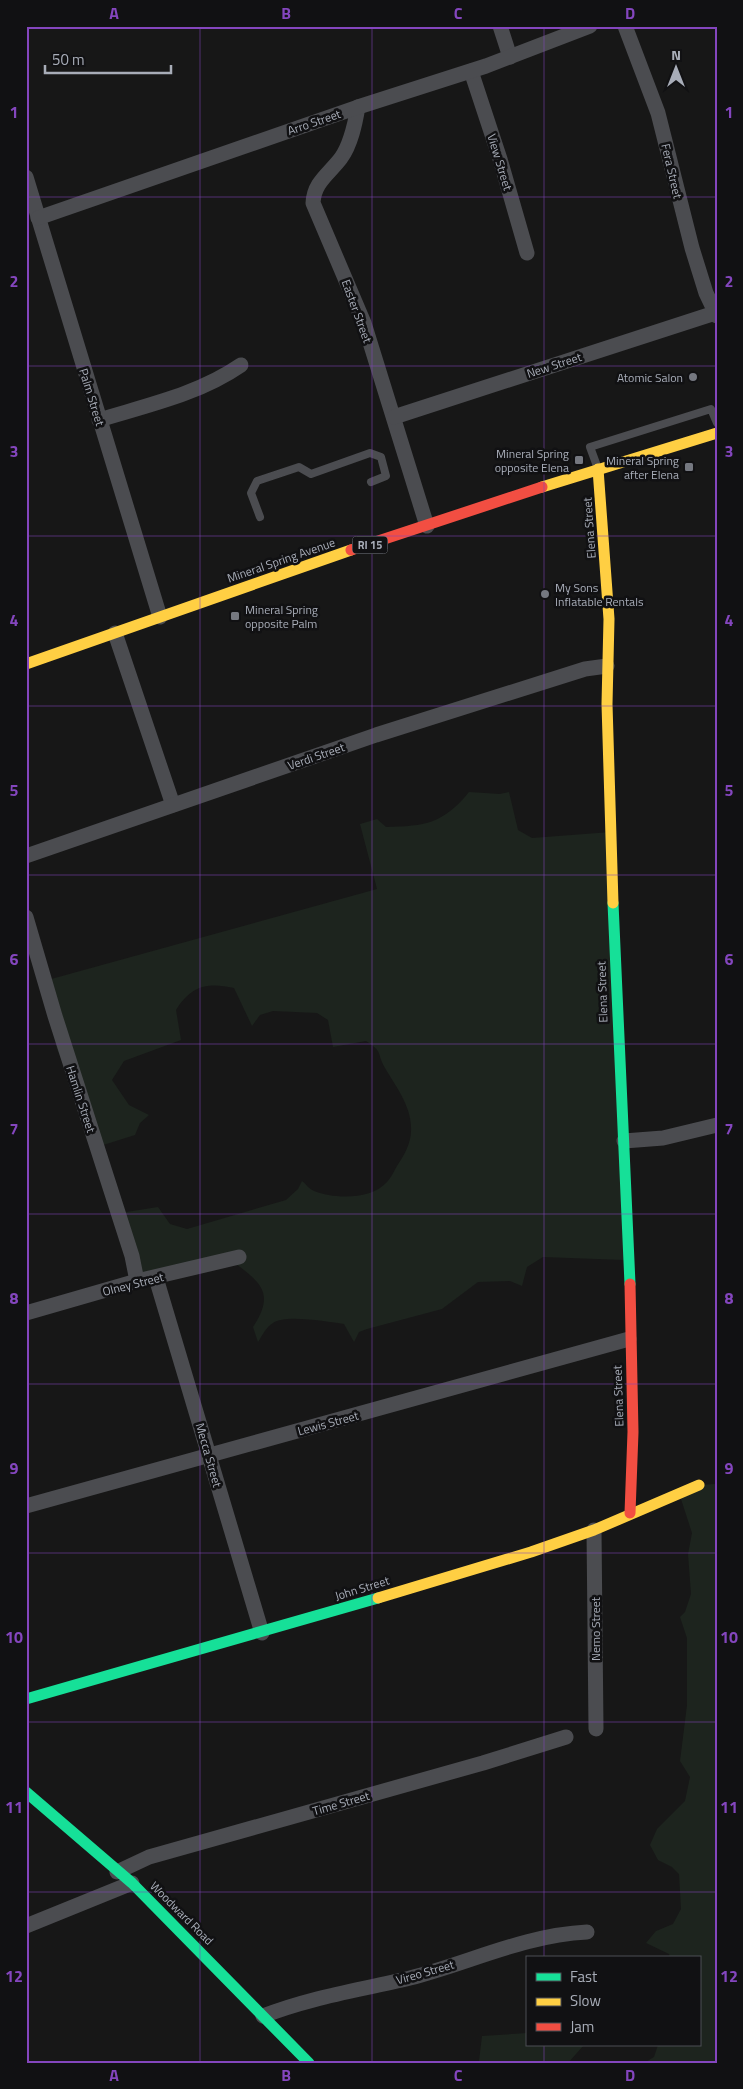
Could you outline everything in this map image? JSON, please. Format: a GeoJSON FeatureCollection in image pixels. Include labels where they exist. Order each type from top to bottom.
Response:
{"type":"FeatureCollection","features":[{"type":"Feature","properties":{"kind":"street"},"geometry":{"type":"LineString","coordinates":[[500,26],[510,57]]}},
{"type":"Feature","properties":{"kind":"street","name":"Arro Street"},"geometry":{"type":"LineString","coordinates":[[38,218],[358,107],[471,71],[590,26]]}},
{"type":"Feature","properties":{"kind":"street","name":"Fera Street"},"geometry":{"type":"LineString","coordinates":[[625,26],[658,113],[684,221],[706,292],[716,314]]}},
{"type":"Feature","properties":{"kind":"street","name":"View Street"},"geometry":{"type":"LineString","coordinates":[[471,71],[500,158],[527,254]]}},
{"type":"Feature","properties":{"kind":"street","name":"Easter Street"},"geometry":{"type":"LineString","coordinates":[[358,107],[348,144],[341,158],[316,186],[313,203],[353,293],[394,417],[427,526]]}},
{"type":"Feature","properties":{"kind":"street","name":"Palm Street"},"geometry":{"type":"LineString","coordinates":[[26,177],[160,617]]}},
{"type":"Feature","properties":{"kind":"street","name":"New Street"},"geometry":{"type":"LineString","coordinates":[[394,417],[716,314]]}},
{"type":"Feature","properties":{"kind":"street"},"geometry":{"type":"LineString","coordinates":[[99,420],[169,399],[218,380],[241,365]]}},
{"type":"Feature","properties":{"kind":"street","name":"Mineral Spring Avenue"},"geometry":{"type":"LineString","coordinates":[[26,664],[427,526],[598,469],[717,433]]}},
{"type":"Feature","properties":{"kind":"street","name":"Elena Street"},"geometry":{"type":"LineString","coordinates":[[598,469],[609,618],[607,666],[617,1022],[624,1141],[633,1432],[630,1513]]}},
{"type":"Feature","properties":{"kind":"street"},"geometry":{"type":"LineString","coordinates":[[115,633],[173,805]]}},
{"type":"Feature","properties":{"kind":"street","name":"Verdi Street"},"geometry":{"type":"LineString","coordinates":[[26,856],[376,735],[585,669],[607,666]]}},
{"type":"Feature","properties":{"kind":"street","name":"Hamlin Street"},"geometry":{"type":"LineString","coordinates":[[26,917],[58,1026],[132,1256],[137,1281]]}},
{"type":"Feature","properties":{"kind":"street"},"geometry":{"type":"LineString","coordinates":[[624,1141],[663,1138],[717,1125]]}},
{"type":"Feature","properties":{"kind":"street","name":"Olney Street"},"geometry":{"type":"LineString","coordinates":[[26,1313],[137,1281],[239,1257]]}},
{"type":"Feature","properties":{"kind":"street","name":"Mecca Street"},"geometry":{"type":"LineString","coordinates":[[156,1278],[262,1633]]}},
{"type":"Feature","properties":{"kind":"street","name":"Lewis Street"},"geometry":{"type":"LineString","coordinates":[[26,1506],[629,1339]]}},
{"type":"Feature","properties":{"kind":"street","name":"John Street"},"geometry":{"type":"LineString","coordinates":[[26,1699],[262,1633],[531,1552],[594,1530],[699,1485]]}},
{"type":"Feature","properties":{"kind":"street","name":"Nemo Street"},"geometry":{"type":"LineString","coordinates":[[594,1530],[596,1729]]}},
{"type":"Feature","properties":{"kind":"street","name":"Time Street"},"geometry":{"type":"LineString","coordinates":[[117,1872],[149,1857],[483,1763],[566,1737]]}},
{"type":"Feature","properties":{"kind":"street","name":"Woodward Road"},"geometry":{"type":"LineString","coordinates":[[26,1792],[132,1883],[309,2063]]}},
{"type":"Feature","properties":{"kind":"street"},"geometry":{"type":"LineString","coordinates":[[26,1926],[132,1883]]}},
{"type":"Feature","properties":{"kind":"street","name":"Vireo Street"},"geometry":{"type":"LineString","coordinates":[[263,2016],[291,2005],[412,1977],[524,1942],[545,1937],[587,1932]]}},
{"type":"Feature","properties":{"kind":"lane"},"geometry":{"type":"LineString","coordinates":[[598,469],[590,447],[711,409],[717,423]]}},
{"type":"Feature","properties":{"kind":"lane"},"geometry":{"type":"LineString","coordinates":[[260,518],[251,493],[257,481],[299,467],[311,474],[370,453],[380,456],[386,476],[371,482]]}},
{"type":"Feature","properties":{"kind":"shaded area"},"geometry":{"type":"Polygon","coordinates":[[[469,792],[500,794],[509,792],[518,830],[532,838],[611,832],[624,1260],[543,1257],[527,1267],[522,1286],[510,1281],[478,1282],[442,1309],[359,1332],[354,1342],[344,1324],[318,1320],[287,1319],[273,1323],[266,1329],[258,1342],[253,1327],[263,1306],[264,1298],[259,1284],[236,1264],[138,1285],[120,1213],[158,1207],[170,1224],[187,1229],[286,1200],[298,1189],[302,1181],[314,1191],[332,1196],[362,1195],[372,1192],[380,1188],[388,1180],[407,1148],[411,1132],[408,1111],[402,1096],[382,1063],[378,1051],[366,1041],[333,1047],[328,1020],[317,1013],[273,1011],[260,1015],[252,1026],[234,988],[208,986],[194,991],[176,1010],[181,1040],[124,1061],[112,1080],[129,1105],[149,1115],[140,1123],[135,1135],[97,1147],[57,1049],[41,984],[44,981],[377,889],[360,824],[377,819],[386,827],[423,824],[442,817],[451,811],[469,792]]]}},
{"type":"Feature","properties":{"kind":"shaded area"},"geometry":{"type":"Polygon","coordinates":[[[717,1478],[717,2063],[644,2063],[654,2057],[658,2046],[700,2046],[700,1956],[670,1956],[669,1954],[646,1943],[656,1931],[673,1924],[681,1909],[679,1874],[672,1867],[658,1860],[650,1845],[657,1829],[685,1801],[690,1777],[680,1761],[687,1705],[687,1638],[680,1617],[685,1612],[691,1594],[688,1554],[692,1533],[681,1499],[699,1485],[715,1484],[717,1478]]]}},
{"type":"Feature","properties":{"kind":"shaded area"},"geometry":{"type":"Polygon","coordinates":[[[526,2033],[526,2046],[583,2046],[568,2063],[481,2063],[479,2061],[482,2036],[526,2033]]]}},
{"type":"Feature","properties":{"kind":"traffic: fast"},"geometry":{"type":"LineString","coordinates":[[613,903],[630,1284]]}},
{"type":"Feature","properties":{"kind":"traffic: fast"},"geometry":{"type":"LineString","coordinates":[[26,1699],[378,1598]]}},
{"type":"Feature","properties":{"kind":"traffic: fast"},"geometry":{"type":"LineString","coordinates":[[26,1792],[132,1883],[309,2063]]}},
{"type":"Feature","properties":{"kind":"traffic: slow"},"geometry":{"type":"LineString","coordinates":[[542,487],[717,433]]}},
{"type":"Feature","properties":{"kind":"traffic: slow"},"geometry":{"type":"LineString","coordinates":[[598,469],[609,619],[607,704],[613,903]]}},
{"type":"Feature","properties":{"kind":"traffic: slow"},"geometry":{"type":"LineString","coordinates":[[26,664],[351,550]]}},
{"type":"Feature","properties":{"kind":"traffic: slow"},"geometry":{"type":"LineString","coordinates":[[378,1598],[531,1552],[594,1530],[699,1485]]}},
{"type":"Feature","properties":{"kind":"traffic: jam"},"geometry":{"type":"LineString","coordinates":[[351,550],[542,487]]}},
{"type":"Feature","properties":{"kind":"traffic: jam"},"geometry":{"type":"LineString","coordinates":[[630,1284],[633,1432],[630,1513]]}},
{"type":"Feature","properties":{"kind":"place","name":"Atomic Salon"},"geometry":{"type":"Point","coordinates":[693,377]}},
{"type":"Feature","properties":{"kind":"place","name":"Mineral Spring opposite Elena"},"geometry":{"type":"Point","coordinates":[579,460]}},
{"type":"Feature","properties":{"kind":"place","name":"Mineral Spring after Elena"},"geometry":{"type":"Point","coordinates":[689,467]}},
{"type":"Feature","properties":{"kind":"place","name":"My Sons Inflatable Rentals"},"geometry":{"type":"Point","coordinates":[545,594]}},
{"type":"Feature","properties":{"kind":"place","name":"Mineral Spring opposite Palm"},"geometry":{"type":"Point","coordinates":[235,616]}}]}
